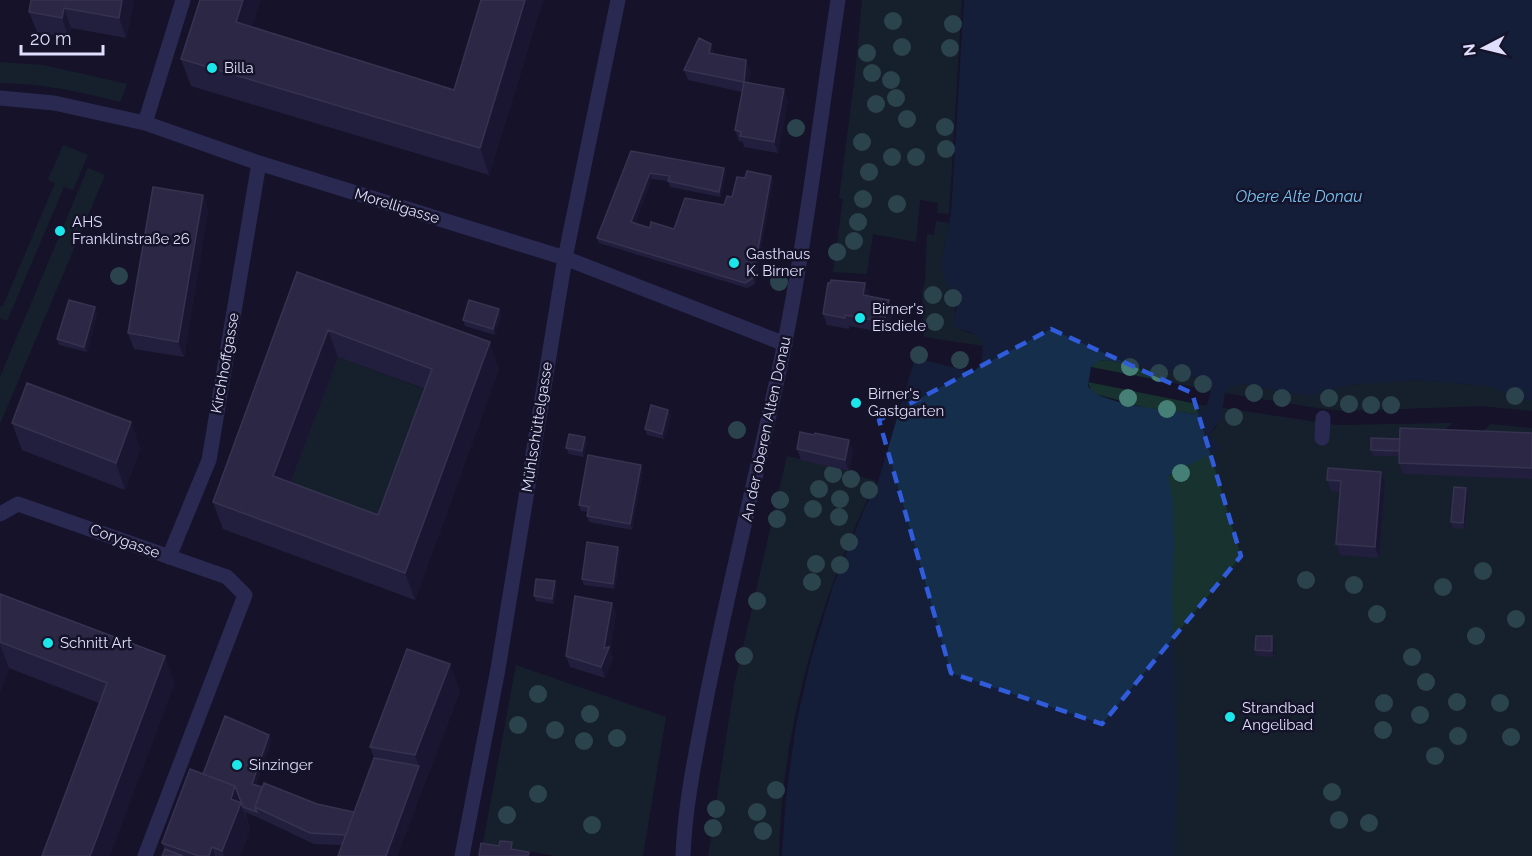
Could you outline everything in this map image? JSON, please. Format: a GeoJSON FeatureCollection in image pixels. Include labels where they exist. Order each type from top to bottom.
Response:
{"type":"FeatureCollection","features":[{"type":"Feature","properties":{"kind":"street"},"geometry":{"type":"LineString","coordinates":[[145,123],[183,0]]}},
{"type":"Feature","properties":{"kind":"street","name":"Mühlschüttelgasse"},"geometry":{"type":"LineString","coordinates":[[462,856],[498,669],[565,258],[618,0]]}},
{"type":"Feature","properties":{"kind":"street","name":"An der oberen Alten Donau"},"geometry":{"type":"LineString","coordinates":[[683,856],[688,802],[704,713],[785,344],[809,209],[838,0]]}},
{"type":"Feature","properties":{"kind":"street","name":"Morelligasse"},"geometry":{"type":"LineString","coordinates":[[0,98],[54,103],[145,123],[259,163],[565,258],[785,344]]}},
{"type":"Feature","properties":{"kind":"street","name":"Kirchhoffgasse"},"geometry":{"type":"LineString","coordinates":[[169,557],[209,460],[259,163]]}},
{"type":"Feature","properties":{"kind":"street"},"geometry":{"type":"LineString","coordinates":[[1322,438],[1323,418]]}},
{"type":"Feature","properties":{"kind":"street","name":"Corygasse"},"geometry":{"type":"LineString","coordinates":[[0,514],[18,504],[227,577],[244,595],[145,856]]}},
{"type":"Feature","properties":{"kind":"highlighted area"},"geometry":{"type":"Polygon","coordinates":[[[1051,329],[1192,393],[1241,556],[1102,724],[951,673],[879,420],[1051,329]]]}},
{"type":"Feature","properties":{"kind":"green space"},"geometry":{"type":"Polygon","coordinates":[[[862,0],[962,0],[949,214],[937,213],[938,203],[920,200],[916,242],[873,234],[867,274],[833,272],[843,199],[839,198],[862,0]]]}},
{"type":"Feature","properties":{"kind":"green space"},"geometry":{"type":"Polygon","coordinates":[[[0,62],[43,65],[127,84],[120,102],[46,86],[0,83],[0,62]]]}},
{"type":"Feature","properties":{"kind":"green space"},"geometry":{"type":"Polygon","coordinates":[[[63,145],[88,155],[73,190],[64,187],[7,321],[0,318],[0,306],[3,306],[55,183],[48,180],[63,145]]]}},
{"type":"Feature","properties":{"kind":"green space"},"geometry":{"type":"Polygon","coordinates":[[[88,168],[105,175],[0,424],[0,377],[88,168]]]}},
{"type":"Feature","properties":{"kind":"green space"},"geometry":{"type":"Polygon","coordinates":[[[936,221],[949,223],[941,264],[958,297],[954,327],[978,336],[984,346],[924,337],[922,292],[925,281],[927,234],[934,235],[936,221]]]}},
{"type":"Feature","properties":{"kind":"green space"},"geometry":{"type":"Polygon","coordinates":[[[338,357],[442,396],[387,542],[283,503],[338,357]]]}},
{"type":"Feature","properties":{"kind":"green space"},"geometry":{"type":"Polygon","coordinates":[[[1098,360],[1205,379],[1209,383],[1210,390],[1091,367],[1098,360]]]}},
{"type":"Feature","properties":{"kind":"green space"},"geometry":{"type":"Polygon","coordinates":[[[1416,380],[1488,386],[1532,400],[1532,411],[1481,406],[1346,411],[1225,393],[1229,387],[1242,384],[1309,396],[1347,385],[1416,380]]]}},
{"type":"Feature","properties":{"kind":"green space"},"geometry":{"type":"Polygon","coordinates":[[[1088,382],[1207,406],[1203,412],[1196,414],[1150,409],[1096,394],[1091,391],[1088,382]]]}},
{"type":"Feature","properties":{"kind":"green space","name":"Strandbad Angelibad"},"geometry":{"type":"Polygon","coordinates":[[[1223,408],[1337,425],[1453,423],[1433,440],[1471,442],[1491,424],[1532,428],[1532,856],[904,856],[1168,476],[1191,463],[1216,442],[1208,436],[1216,427],[1223,408]]]}},
{"type":"Feature","properties":{"kind":"green space"},"geometry":{"type":"Polygon","coordinates":[[[787,456],[849,471],[848,473],[876,481],[838,570],[808,663],[787,759],[781,808],[779,856],[708,856],[734,686],[787,456]]]}},
{"type":"Feature","properties":{"kind":"green space"},"geometry":{"type":"Polygon","coordinates":[[[516,665],[666,717],[643,856],[556,856],[483,843],[516,665]]]}},
{"type":"Feature","properties":{"kind":"water","name":"Obere Alte Donau"},"geometry":{"type":"Polygon","coordinates":[[[964,0],[1532,0],[1532,400],[1488,386],[1416,380],[1347,385],[1309,396],[1243,384],[1229,387],[1225,393],[1221,418],[1208,436],[1216,442],[1220,449],[1168,476],[1173,502],[1174,549],[1172,591],[1177,776],[1174,856],[782,856],[786,797],[796,725],[810,663],[833,586],[863,512],[878,482],[915,358],[972,372],[981,362],[983,349],[980,339],[972,333],[954,327],[957,295],[956,291],[947,286],[941,264],[951,214],[964,0]],[[1099,360],[1091,367],[1088,386],[1095,393],[1138,406],[1196,414],[1201,412],[1207,404],[1210,388],[1205,379],[1099,360]]]}},
{"type":"Feature","properties":{"kind":"building"},"geometry":{"type":"Polygon","coordinates":[[[31,0],[122,0],[119,18],[64,8],[62,18],[29,12],[31,0]]]}},
{"type":"Feature","properties":{"kind":"building"},"geometry":{"type":"Polygon","coordinates":[[[200,0],[243,0],[236,22],[454,90],[481,0],[525,0],[480,148],[181,59],[200,0]]]}},
{"type":"Feature","properties":{"kind":"building"},"geometry":{"type":"Polygon","coordinates":[[[699,38],[711,44],[709,53],[746,60],[744,82],[684,70],[699,38]]]}},
{"type":"Feature","properties":{"kind":"building"},"geometry":{"type":"Polygon","coordinates":[[[744,82],[784,89],[774,142],[740,136],[741,132],[735,130],[744,82]]]}},
{"type":"Feature","properties":{"kind":"building"},"geometry":{"type":"Polygon","coordinates":[[[631,151],[724,168],[719,192],[668,181],[670,176],[650,173],[631,222],[650,228],[651,222],[674,229],[685,198],[724,205],[727,196],[732,197],[737,177],[745,178],[747,171],[771,176],[753,278],[745,283],[597,238],[631,151]]]}},
{"type":"Feature","properties":{"kind":"building"},"geometry":{"type":"Polygon","coordinates":[[[153,187],[203,195],[178,342],[128,333],[153,187]]]}},
{"type":"Feature","properties":{"kind":"building"},"geometry":{"type":"Polygon","coordinates":[[[297,272],[490,342],[405,573],[213,502],[297,272]],[[328,330],[273,476],[378,515],[432,369],[328,330]]]}},
{"type":"Feature","properties":{"kind":"building","name":"Birner's Eisdiele"},"geometry":{"type":"Polygon","coordinates":[[[831,280],[865,283],[863,295],[889,300],[884,322],[845,315],[845,318],[823,314],[828,283],[831,280]]]}},
{"type":"Feature","properties":{"kind":"building"},"geometry":{"type":"Polygon","coordinates":[[[69,300],[95,307],[84,347],[57,339],[69,300]]]}},
{"type":"Feature","properties":{"kind":"building"},"geometry":{"type":"Polygon","coordinates":[[[469,300],[499,309],[493,329],[463,320],[469,300]]]}},
{"type":"Feature","properties":{"kind":"building"},"geometry":{"type":"Polygon","coordinates":[[[27,383],[131,422],[116,463],[12,423],[27,383]]]}},
{"type":"Feature","properties":{"kind":"building"},"geometry":{"type":"Polygon","coordinates":[[[651,405],[668,410],[662,434],[645,429],[651,405]]]}},
{"type":"Feature","properties":{"kind":"building"},"geometry":{"type":"Polygon","coordinates":[[[1400,428],[1532,433],[1532,468],[1399,463],[1400,428]]]}},
{"type":"Feature","properties":{"kind":"building"},"geometry":{"type":"Polygon","coordinates":[[[800,432],[849,440],[845,460],[797,449],[800,432]]]}},
{"type":"Feature","properties":{"kind":"building"},"geometry":{"type":"Polygon","coordinates":[[[569,434],[585,437],[582,451],[566,448],[569,434]]]}},
{"type":"Feature","properties":{"kind":"building"},"geometry":{"type":"Polygon","coordinates":[[[1371,438],[1400,439],[1399,451],[1371,450],[1371,438]]]}},
{"type":"Feature","properties":{"kind":"building"},"geometry":{"type":"Polygon","coordinates":[[[588,455],[641,465],[630,524],[587,516],[589,507],[579,505],[588,455]]]}},
{"type":"Feature","properties":{"kind":"building"},"geometry":{"type":"Polygon","coordinates":[[[1328,468],[1381,472],[1375,547],[1336,544],[1341,481],[1327,480],[1328,468]]]}},
{"type":"Feature","properties":{"kind":"building"},"geometry":{"type":"Polygon","coordinates":[[[1454,487],[1466,488],[1463,523],[1451,522],[1454,487]]]}},
{"type":"Feature","properties":{"kind":"building"},"geometry":{"type":"Polygon","coordinates":[[[587,542],[618,547],[613,584],[582,579],[587,542]]]}},
{"type":"Feature","properties":{"kind":"building"},"geometry":{"type":"Polygon","coordinates":[[[536,579],[555,581],[552,599],[534,596],[536,579]]]}},
{"type":"Feature","properties":{"kind":"building"},"geometry":{"type":"Polygon","coordinates":[[[0,594],[165,656],[90,856],[42,856],[107,683],[0,642],[0,594]]]}},
{"type":"Feature","properties":{"kind":"building"},"geometry":{"type":"Polygon","coordinates":[[[575,596],[612,603],[604,648],[609,647],[601,667],[566,656],[575,596]]]}},
{"type":"Feature","properties":{"kind":"building"},"geometry":{"type":"Polygon","coordinates":[[[1256,636],[1272,636],[1272,651],[1255,650],[1256,636]]]}},
{"type":"Feature","properties":{"kind":"building"},"geometry":{"type":"Polygon","coordinates":[[[407,649],[450,664],[415,755],[370,747],[407,649]]]}},
{"type":"Feature","properties":{"kind":"building","name":"Sinzinger"},"geometry":{"type":"Polygon","coordinates":[[[225,716],[269,735],[252,784],[262,787],[255,807],[257,812],[243,807],[235,786],[203,774],[225,716]]]}},
{"type":"Feature","properties":{"kind":"building"},"geometry":{"type":"Polygon","coordinates":[[[374,758],[419,766],[386,856],[338,856],[374,758]]]}},
{"type":"Feature","properties":{"kind":"building"},"geometry":{"type":"Polygon","coordinates":[[[190,769],[235,786],[231,799],[241,803],[222,851],[212,847],[209,856],[199,856],[162,843],[190,769]]]}},
{"type":"Feature","properties":{"kind":"building"},"geometry":{"type":"Polygon","coordinates":[[[264,783],[317,804],[354,812],[346,835],[310,833],[255,807],[264,783]]]}},
{"type":"Feature","properties":{"kind":"building"},"geometry":{"type":"Polygon","coordinates":[[[500,841],[512,842],[511,849],[529,852],[528,856],[479,856],[481,843],[499,846],[500,841]]]}},
{"type":"Feature","properties":{"kind":"building"},"geometry":{"type":"Polygon","coordinates":[[[165,849],[183,856],[162,856],[165,849]]]}},
{"type":"Feature","properties":{"kind":"place","name":"Billa"},"geometry":{"type":"Point","coordinates":[212,68]}},
{"type":"Feature","properties":{"kind":"place","name":"AHS Franklinstraße 26"},"geometry":{"type":"Point","coordinates":[60,231]}},
{"type":"Feature","properties":{"kind":"place","name":"Gasthaus K. Birner"},"geometry":{"type":"Point","coordinates":[734,263]}},
{"type":"Feature","properties":{"kind":"place","name":"Birner's Eisdiele"},"geometry":{"type":"Point","coordinates":[860,318]}},
{"type":"Feature","properties":{"kind":"place","name":"Birner's Gastgarten"},"geometry":{"type":"Point","coordinates":[856,403]}},
{"type":"Feature","properties":{"kind":"place","name":"Schnitt Art"},"geometry":{"type":"Point","coordinates":[48,643]}},
{"type":"Feature","properties":{"kind":"place","name":"Strandbad Angelibad"},"geometry":{"type":"Point","coordinates":[1230,717]}},
{"type":"Feature","properties":{"kind":"place","name":"Sinzinger"},"geometry":{"type":"Point","coordinates":[237,765]}}]}
